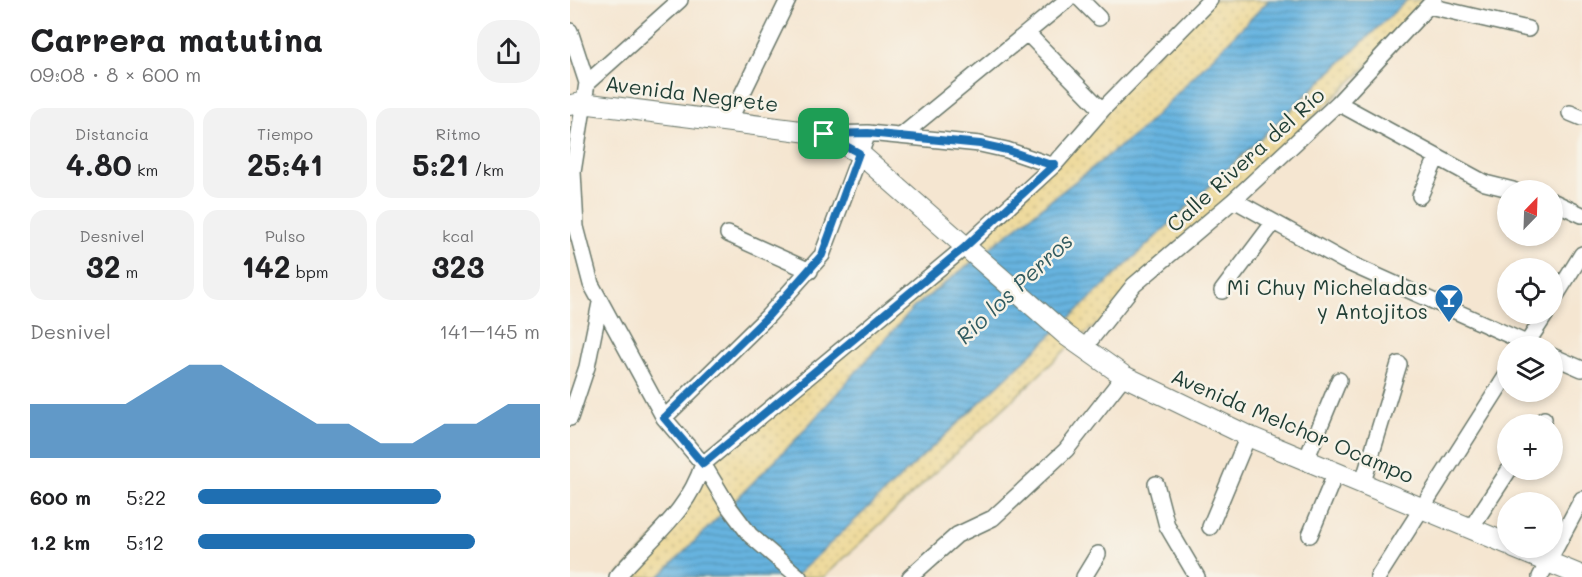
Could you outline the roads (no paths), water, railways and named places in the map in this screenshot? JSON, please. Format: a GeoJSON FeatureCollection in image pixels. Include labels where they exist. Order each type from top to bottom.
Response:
{"type":"FeatureCollection","features":[{"type":"Feature","properties":{"kind":"main road","name":"Avenida Negrete"},"geometry":{"type":"LineString","coordinates":[[576,104],[824,134]]}},
{"type":"Feature","properties":{"kind":"main road","name":"Avenida Melchor Ocampo"},"geometry":{"type":"LineString","coordinates":[[824,134],[859,153],[1067,336],[1124,376],[1248,436],[1422,506],[1497,539]]}},
{"type":"Feature","properties":{"kind":"main road"},"geometry":{"type":"LineString","coordinates":[[1528,558],[1544,570],[1582,576]]}},
{"type":"Feature","properties":{"kind":"street"},"geometry":{"type":"LineString","coordinates":[[680,0],[587,83],[576,104],[571,172],[576,227],[581,250],[600,303],[664,418],[703,464],[750,535],[799,577]]}},
{"type":"Feature","properties":{"kind":"street"},"geometry":{"type":"LineString","coordinates":[[729,121],[788,0]]}},
{"type":"Feature","properties":{"kind":"street"},"geometry":{"type":"LineString","coordinates":[[901,136],[1066,0]]}},
{"type":"Feature","properties":{"kind":"street"},"geometry":{"type":"LineString","coordinates":[[1081,0],[1099,18]]}},
{"type":"Feature","properties":{"kind":"street"},"geometry":{"type":"LineString","coordinates":[[617,577],[680,510],[696,486],[703,464],[965,247],[1055,164],[1201,3]]}},
{"type":"Feature","properties":{"kind":"street"},"geometry":{"type":"LineString","coordinates":[[1431,3],[1528,29]]}},
{"type":"Feature","properties":{"kind":"street","name":"Calle Rivera del Río"},"geometry":{"type":"LineString","coordinates":[[1084,348],[1134,285],[1234,200],[1338,103],[1431,3]]}},
{"type":"Feature","properties":{"kind":"street"},"geometry":{"type":"LineString","coordinates":[[570,31],[587,83]]}},
{"type":"Feature","properties":{"kind":"street"},"geometry":{"type":"LineString","coordinates":[[1027,33],[1102,110]]}},
{"type":"Feature","properties":{"kind":"street"},"geometry":{"type":"LineString","coordinates":[[1338,103],[1485,183],[1497,186]]}},
{"type":"Feature","properties":{"kind":"street"},"geometry":{"type":"LineString","coordinates":[[664,418],[810,271],[829,241],[868,133]]}},
{"type":"Feature","properties":{"kind":"street","name":"Avenida Negrete"},"geometry":{"type":"LineString","coordinates":[[824,134],[868,133],[980,144],[1007,150],[1048,164],[1055,164]]}},
{"type":"Feature","properties":{"kind":"street"},"geometry":{"type":"LineString","coordinates":[[1420,196],[1437,157]]}},
{"type":"Feature","properties":{"kind":"street"},"geometry":{"type":"LineString","coordinates":[[1234,200],[1344,261],[1506,336]]}},
{"type":"Feature","properties":{"kind":"street"},"geometry":{"type":"LineString","coordinates":[[1563,206],[1582,215]]}},
{"type":"Feature","properties":{"kind":"street"},"geometry":{"type":"LineString","coordinates":[[1222,291],[1274,222]]}},
{"type":"Feature","properties":{"kind":"street"},"geometry":{"type":"LineString","coordinates":[[728,234],[810,271]]}},
{"type":"Feature","properties":{"kind":"street"},"geometry":{"type":"LineString","coordinates":[[1563,284],[1582,254]]}},
{"type":"Feature","properties":{"kind":"street"},"geometry":{"type":"LineString","coordinates":[[570,418],[587,367],[600,303]]}},
{"type":"Feature","properties":{"kind":"street"},"geometry":{"type":"LineString","coordinates":[[1563,361],[1582,369]]}},
{"type":"Feature","properties":{"kind":"street"},"geometry":{"type":"LineString","coordinates":[[1363,482],[1399,364]]}},
{"type":"Feature","properties":{"kind":"street"},"geometry":{"type":"LineString","coordinates":[[910,577],[957,535],[993,518],[1066,450],[1124,376]]}},
{"type":"Feature","properties":{"kind":"street"},"geometry":{"type":"LineString","coordinates":[[1306,460],[1340,380]]}},
{"type":"Feature","properties":{"kind":"street"},"geometry":{"type":"LineString","coordinates":[[1378,577],[1497,390]]}},
{"type":"Feature","properties":{"kind":"street"},"geometry":{"type":"LineString","coordinates":[[1210,527],[1248,436]]}},
{"type":"Feature","properties":{"kind":"street"},"geometry":{"type":"LineString","coordinates":[[1310,535],[1336,472]]}},
{"type":"Feature","properties":{"kind":"street"},"geometry":{"type":"LineString","coordinates":[[1471,528],[1502,480]]}},
{"type":"Feature","properties":{"kind":"street"},"geometry":{"type":"LineString","coordinates":[[1156,484],[1167,526],[1197,577]]}},
{"type":"Feature","properties":{"kind":"street"},"geometry":{"type":"LineString","coordinates":[[1544,570],[1582,499]]}},
{"type":"Feature","properties":{"kind":"street"},"geometry":{"type":"LineString","coordinates":[[1084,577],[1098,554]]}},
{"type":"Feature","properties":{"kind":"water","name":"Rio los Perros"},"geometry":{"type":"Polygon","coordinates":[[[1269,0],[1407,0],[794,577],[659,577],[798,437],[913,308],[1142,129],[1269,0]]]}},
{"type":"Feature","properties":{"kind":"place","name":"Mi Chuy Micheladas y Antojitos"},"geometry":{"type":"Point","coordinates":[1449,324]}}]}
